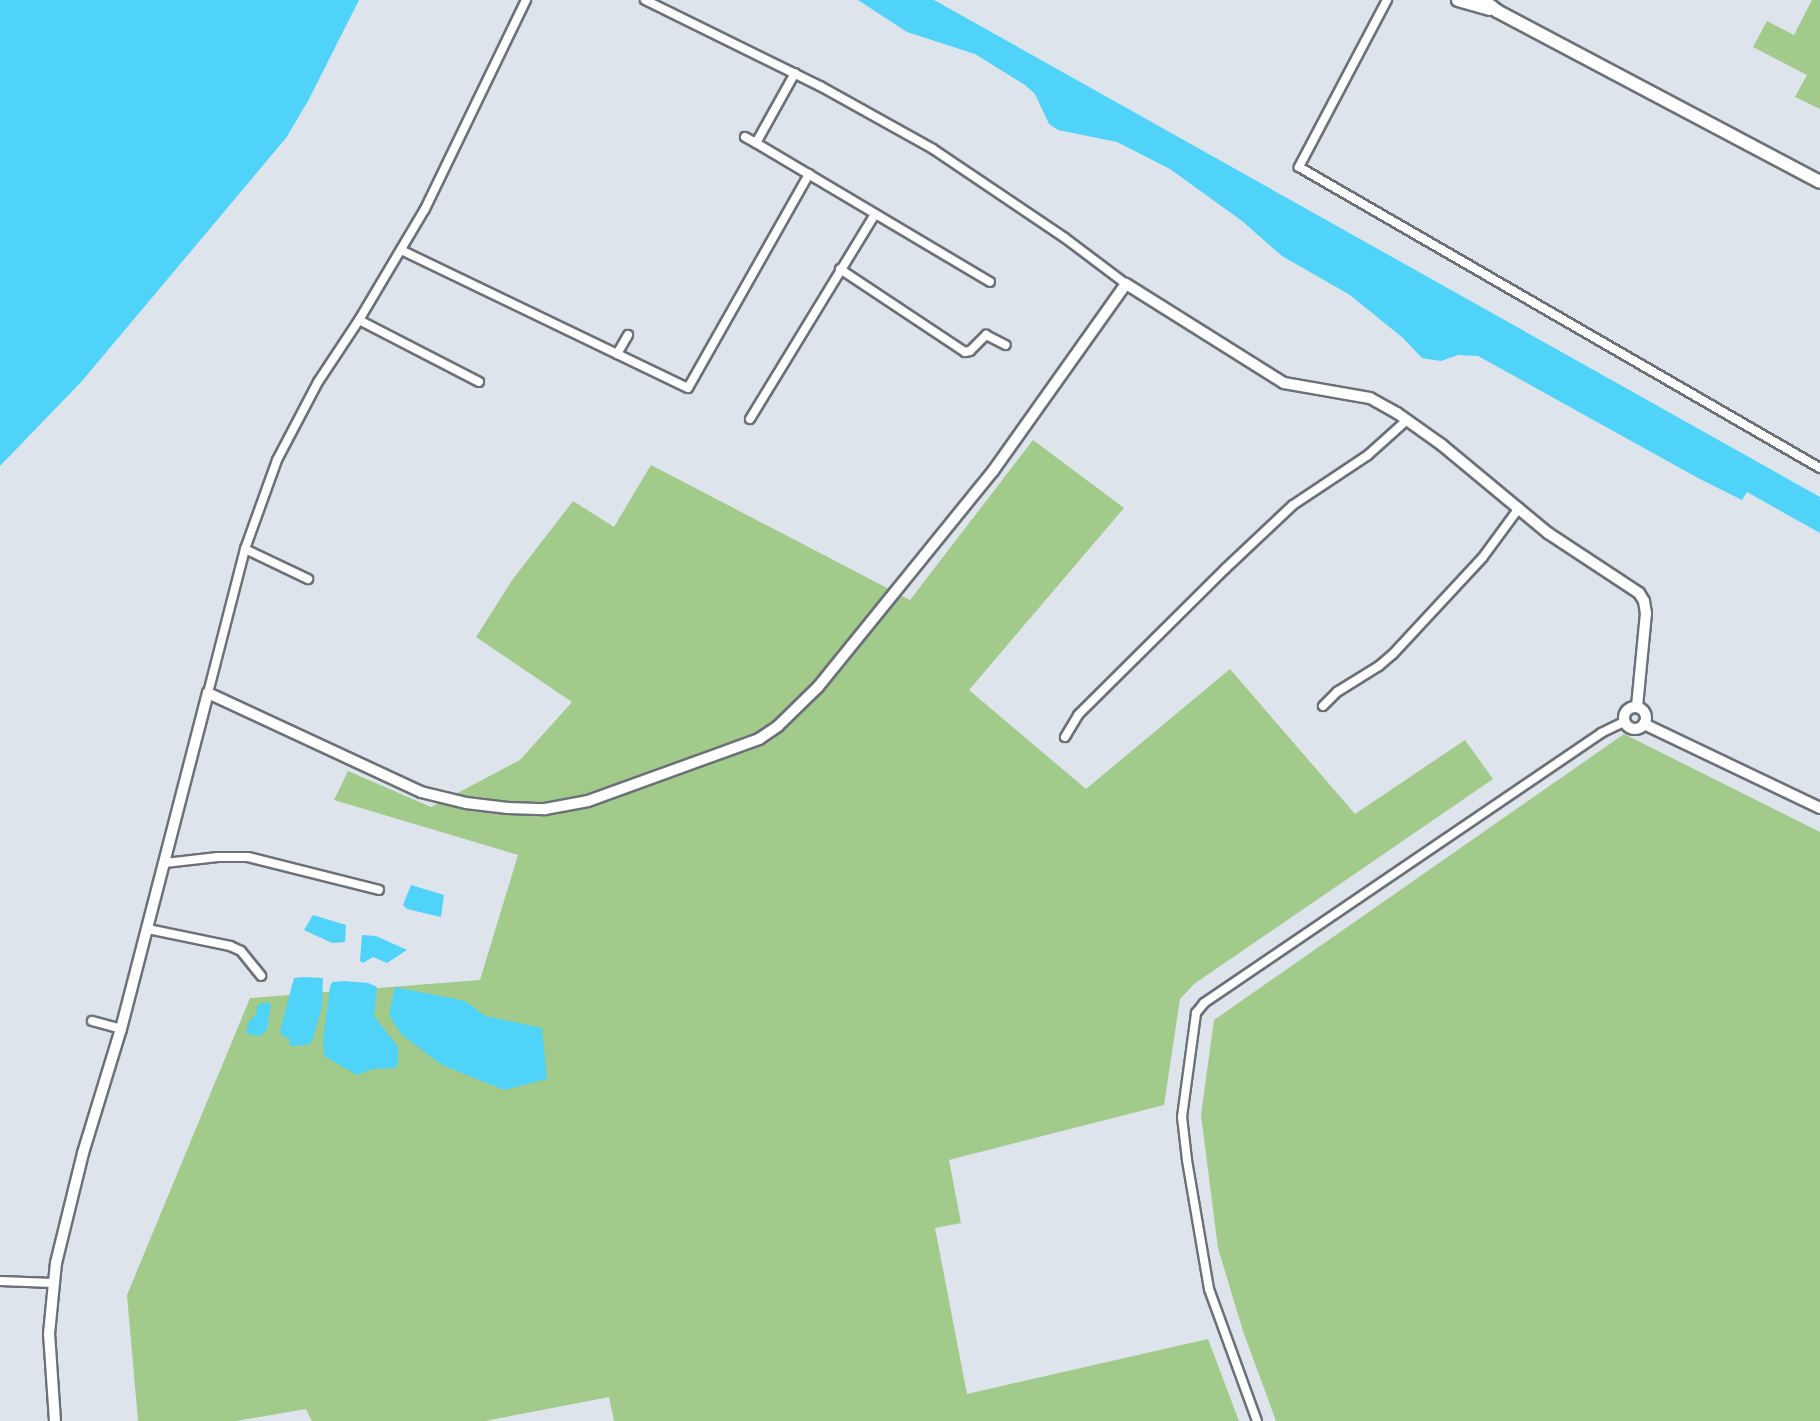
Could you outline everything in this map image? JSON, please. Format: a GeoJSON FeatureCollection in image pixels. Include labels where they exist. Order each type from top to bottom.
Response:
{"type":"FeatureCollection","features":[{"type":"Feature","properties":{"kind":"main road"},"geometry":{"type":"LineString","coordinates":[[1458,0],[1497,11]]}},
{"type":"Feature","properties":{"kind":"main road"},"geometry":{"type":"LineString","coordinates":[[1483,0],[1497,11],[1820,182]]}},
{"type":"Feature","properties":{"kind":"street"},"geometry":{"type":"LineString","coordinates":[[55,1421],[49,1334],[53,1283],[83,1153],[121,1029],[245,549],[266,486],[292,427],[425,209],[526,0]]}},
{"type":"Feature","properties":{"kind":"street"},"geometry":{"type":"LineString","coordinates":[[645,0],[795,73],[962,167],[1065,238],[1126,284],[1284,383],[1370,398],[1407,420],[1548,533],[1639,593],[1644,601],[1646,613],[1637,707]]}},
{"type":"Feature","properties":{"kind":"street"},"geometry":{"type":"LineString","coordinates":[[1387,0],[1299,167],[1820,468]]}},
{"type":"Feature","properties":{"kind":"street"},"geometry":{"type":"LineString","coordinates":[[756,143],[795,73]]}},
{"type":"Feature","properties":{"kind":"street"},"geometry":{"type":"LineString","coordinates":[[745,138],[990,282]]}},
{"type":"Feature","properties":{"kind":"street"},"geometry":{"type":"LineString","coordinates":[[401,250],[688,388],[809,174]]}},
{"type":"Feature","properties":{"kind":"street"},"geometry":{"type":"LineString","coordinates":[[750,419],[875,214]]}},
{"type":"Feature","properties":{"kind":"street"},"geometry":{"type":"LineString","coordinates":[[840,269],[964,352],[970,351],[986,335],[1006,345]]}},
{"type":"Feature","properties":{"kind":"street"},"geometry":{"type":"LineString","coordinates":[[208,693],[421,792],[466,803],[508,808],[545,809],[588,801],[752,742],[778,726],[825,678],[993,471],[1126,284]]}},
{"type":"Feature","properties":{"kind":"street"},"geometry":{"type":"LineString","coordinates":[[359,320],[479,382]]}},
{"type":"Feature","properties":{"kind":"street"},"geometry":{"type":"LineString","coordinates":[[617,354],[628,335]]}},
{"type":"Feature","properties":{"kind":"street"},"geometry":{"type":"LineString","coordinates":[[1065,737],[1078,715],[1293,505],[1368,455],[1407,420]]}},
{"type":"Feature","properties":{"kind":"street"},"geometry":{"type":"LineString","coordinates":[[1323,706],[1338,692],[1379,666],[1393,654],[1483,557],[1519,508]]}},
{"type":"Feature","properties":{"kind":"street"},"geometry":{"type":"LineString","coordinates":[[245,549],[308,579]]}},
{"type":"Feature","properties":{"kind":"street"},"geometry":{"type":"LineString","coordinates":[[1624,722],[1625,712],[1637,707]]}},
{"type":"Feature","properties":{"kind":"street"},"geometry":{"type":"LineString","coordinates":[[1637,707],[1645,715],[1644,724]]}},
{"type":"Feature","properties":{"kind":"street"},"geometry":{"type":"LineString","coordinates":[[1624,722],[1633,729],[1644,724],[1820,808]]}},
{"type":"Feature","properties":{"kind":"street"},"geometry":{"type":"LineString","coordinates":[[1257,1421],[1209,1289],[1187,1160],[1182,1117],[1196,1013],[1204,1003],[1261,964],[1592,740],[1624,722]]}},
{"type":"Feature","properties":{"kind":"street"},"geometry":{"type":"LineString","coordinates":[[165,863],[218,857],[248,857],[379,890]]}},
{"type":"Feature","properties":{"kind":"street"},"geometry":{"type":"LineString","coordinates":[[148,928],[230,946],[241,951],[261,976]]}},
{"type":"Feature","properties":{"kind":"street"},"geometry":{"type":"LineString","coordinates":[[92,1021],[121,1029]]}},
{"type":"Feature","properties":{"kind":"street"},"geometry":{"type":"LineString","coordinates":[[0,1281],[53,1283]]}},
{"type":"Feature","properties":{"kind":"green space"},"geometry":{"type":"Polygon","coordinates":[[[1812,0],[1820,0],[1820,109],[1795,97],[1807,75],[1753,47],[1767,21],[1794,35],[1812,0]]]}},
{"type":"Feature","properties":{"kind":"green space"},"geometry":{"type":"Polygon","coordinates":[[[1033,440],[1124,508],[969,690],[1086,789],[1230,669],[1355,814],[1465,740],[1493,779],[1194,984],[1180,999],[1164,1105],[949,1160],[961,1223],[935,1228],[967,1394],[1208,1339],[1239,1421],[614,1421],[609,1397],[485,1421],[312,1421],[306,1409],[236,1421],[138,1421],[127,1295],[250,998],[480,980],[518,855],[334,800],[348,771],[431,807],[520,760],[572,702],[476,637],[513,579],[573,501],[614,527],[651,465],[910,600],[1033,440]]]}},
{"type":"Feature","properties":{"kind":"green space"},"geometry":{"type":"Polygon","coordinates":[[[1624,734],[1820,832],[1820,1421],[1276,1421],[1243,1331],[1218,1248],[1201,1115],[1214,1020],[1624,734]]]}},
{"type":"Feature","properties":{"kind":"water"},"geometry":{"type":"Polygon","coordinates":[[[0,0],[359,0],[308,101],[286,138],[82,381],[0,466],[0,0]]]}},
{"type":"Feature","properties":{"kind":"water"},"geometry":{"type":"Polygon","coordinates":[[[858,0],[934,0],[1820,497],[1820,533],[1747,492],[1742,500],[1698,478],[1478,356],[1458,355],[1441,361],[1422,358],[1403,338],[1350,295],[1282,256],[1242,221],[1170,169],[1117,142],[1058,130],[1049,124],[1035,94],[1025,85],[975,54],[907,32],[858,0]]]}},
{"type":"Feature","properties":{"kind":"water"},"geometry":{"type":"Polygon","coordinates":[[[411,885],[444,895],[441,917],[407,909],[403,905],[411,885]]]}},
{"type":"Feature","properties":{"kind":"water"},"geometry":{"type":"Polygon","coordinates":[[[313,915],[346,925],[345,942],[332,943],[304,930],[313,915]]]}},
{"type":"Feature","properties":{"kind":"water"},"geometry":{"type":"Polygon","coordinates":[[[362,935],[376,936],[407,950],[387,963],[373,957],[363,963],[360,961],[362,935]]]}},
{"type":"Feature","properties":{"kind":"water"},"geometry":{"type":"Polygon","coordinates":[[[294,978],[323,978],[322,1007],[312,1041],[308,1045],[290,1046],[289,1038],[283,1037],[280,1031],[294,978]]]}},
{"type":"Feature","properties":{"kind":"water"},"geometry":{"type":"Polygon","coordinates":[[[332,982],[368,983],[377,987],[374,1016],[398,1047],[398,1064],[395,1068],[373,1069],[357,1075],[324,1056],[323,1039],[330,987],[332,982]]]}},
{"type":"Feature","properties":{"kind":"water"},"geometry":{"type":"Polygon","coordinates":[[[395,987],[465,1001],[485,1016],[542,1028],[547,1079],[504,1090],[442,1065],[402,1035],[389,1015],[395,987]]]}},
{"type":"Feature","properties":{"kind":"water"},"geometry":{"type":"Polygon","coordinates":[[[261,1003],[271,1003],[267,1030],[260,1036],[246,1033],[249,1021],[256,1015],[257,1007],[261,1003]]]}}]}
